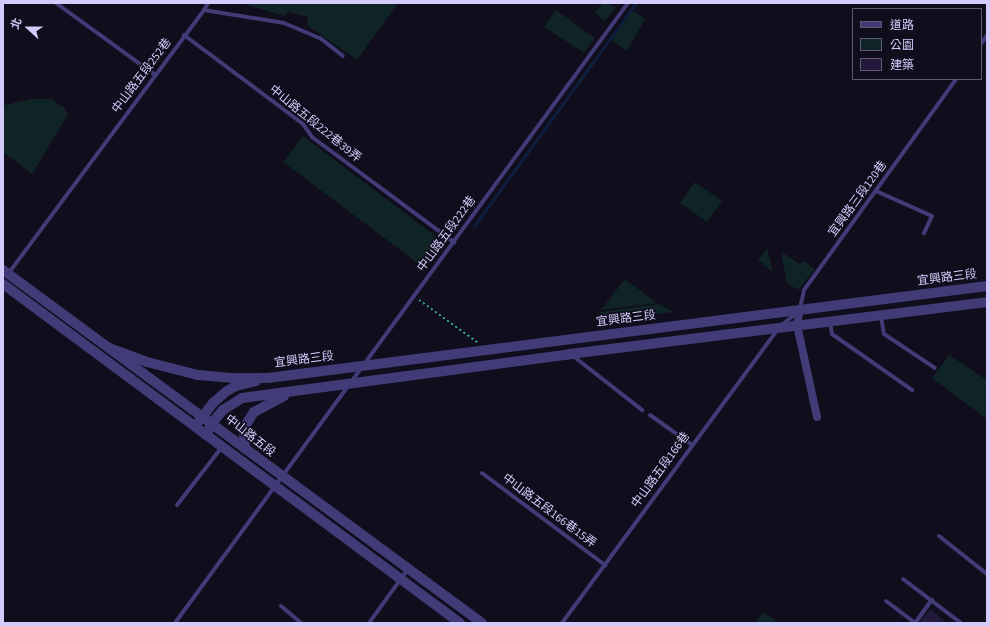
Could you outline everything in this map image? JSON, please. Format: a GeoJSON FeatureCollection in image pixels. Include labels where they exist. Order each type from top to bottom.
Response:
{"type":"FeatureCollection","features":[{"type":"Feature","properties":{"kind":"street","name":"中山路五段"},"geometry":{"type":"LineString","coordinates":[[5,275],[212,423],[245,449],[482,623]]}},
{"type":"Feature","properties":{"kind":"street","name":"中山路五段"},"geometry":{"type":"LineString","coordinates":[[3,284],[206,435],[276,485],[460,623]]}},
{"type":"Feature","properties":{"kind":"street","name":"宜興路三段"},"geometry":{"type":"LineString","coordinates":[[196,427],[202,416],[213,403],[227,391],[236,386],[268,378],[987,286]]}},
{"type":"Feature","properties":{"kind":"street"},"geometry":{"type":"LineString","coordinates":[[206,435],[212,423],[223,410],[242,398],[570,354],[987,302]]}},
{"type":"Feature","properties":{"kind":"street"},"geometry":{"type":"LineString","coordinates":[[800,309],[797,325],[817,417]]}},
{"type":"Feature","properties":{"kind":"street","name":"宜興路三段"},"geometry":{"type":"LineString","coordinates":[[109,348],[147,362],[198,375],[231,378],[268,378]]}},
{"type":"Feature","properties":{"kind":"street"},"geometry":{"type":"LineString","coordinates":[[245,449],[244,434],[247,422],[254,412],[277,398],[293,392]]}},
{"type":"Feature","properties":{"kind":"lane"},"geometry":{"type":"LineString","coordinates":[[56,3],[155,75]]}},
{"type":"Feature","properties":{"kind":"lane","name":"中山路五段252巷"},"geometry":{"type":"LineString","coordinates":[[5,275],[208,3]]}},
{"type":"Feature","properties":{"kind":"lane","name":"中山路五段222巷"},"geometry":{"type":"LineString","coordinates":[[174,623],[628,3]]}},
{"type":"Feature","properties":{"kind":"lane"},"geometry":{"type":"LineString","coordinates":[[204,10],[284,23],[320,38],[343,56]]}},
{"type":"Feature","properties":{"kind":"lane","name":"中山路五段222巷39弄"},"geometry":{"type":"LineString","coordinates":[[184,35],[303,124],[312,137],[454,242]]}},
{"type":"Feature","properties":{"kind":"lane","name":"宜興路三段120巷"},"geometry":{"type":"LineString","coordinates":[[800,309],[804,290],[955,80]]}},
{"type":"Feature","properties":{"kind":"lane"},"geometry":{"type":"LineString","coordinates":[[876,190],[932,216],[924,233]]}},
{"type":"Feature","properties":{"kind":"lane"},"geometry":{"type":"LineString","coordinates":[[777,329],[800,309]]}},
{"type":"Feature","properties":{"kind":"lane"},"geometry":{"type":"LineString","coordinates":[[881,316],[884,334],[935,368]]}},
{"type":"Feature","properties":{"kind":"lane"},"geometry":{"type":"LineString","coordinates":[[830,322],[832,334],[912,390]]}},
{"type":"Feature","properties":{"kind":"lane","name":"中山路五段166巷"},"geometry":{"type":"LineString","coordinates":[[562,623],[777,329]]}},
{"type":"Feature","properties":{"kind":"lane"},"geometry":{"type":"LineString","coordinates":[[570,354],[642,410]]}},
{"type":"Feature","properties":{"kind":"lane"},"geometry":{"type":"LineString","coordinates":[[650,415],[692,445]]}},
{"type":"Feature","properties":{"kind":"lane"},"geometry":{"type":"LineString","coordinates":[[177,505],[222,446]]}},
{"type":"Feature","properties":{"kind":"lane","name":"中山路五段166巷15弄"},"geometry":{"type":"LineString","coordinates":[[482,473],[605,565]]}},
{"type":"Feature","properties":{"kind":"lane"},"geometry":{"type":"LineString","coordinates":[[939,536],[987,574]]}},
{"type":"Feature","properties":{"kind":"lane"},"geometry":{"type":"LineString","coordinates":[[369,623],[408,569]]}},
{"type":"Feature","properties":{"kind":"lane"},"geometry":{"type":"LineString","coordinates":[[903,579],[961,623]]}},
{"type":"Feature","properties":{"kind":"lane"},"geometry":{"type":"LineString","coordinates":[[886,601],[915,623],[932,600]]}},
{"type":"Feature","properties":{"kind":"lane"},"geometry":{"type":"LineString","coordinates":[[281,606],[301,623]]}},
{"type":"Feature","properties":{"kind":"path"},"geometry":{"type":"LineString","coordinates":[[414,296],[487,350]]}},
{"type":"Feature","properties":{"kind":"green space"},"geometry":{"type":"Polygon","coordinates":[[[247,3],[398,3],[357,60],[307,25],[308,17],[288,12],[285,16],[247,5],[247,3]]]}},
{"type":"Feature","properties":{"kind":"green space"},"geometry":{"type":"Polygon","coordinates":[[[603,3],[608,3],[616,8],[605,21],[595,13],[603,3]]]}},
{"type":"Feature","properties":{"kind":"green space"},"geometry":{"type":"Polygon","coordinates":[[[631,9],[645,19],[627,51],[610,39],[631,9]]]}},
{"type":"Feature","properties":{"kind":"green space"},"geometry":{"type":"Polygon","coordinates":[[[556,10],[595,38],[584,53],[544,27],[556,10]]]}},
{"type":"Feature","properties":{"kind":"green space"},"geometry":{"type":"Polygon","coordinates":[[[31,99],[52,99],[59,105],[63,106],[68,114],[32,174],[3,152],[3,109],[5,105],[31,99]]]}},
{"type":"Feature","properties":{"kind":"green space"},"geometry":{"type":"Polygon","coordinates":[[[303,136],[442,241],[424,268],[283,162],[303,136]]]}},
{"type":"Feature","properties":{"kind":"green space"},"geometry":{"type":"Polygon","coordinates":[[[695,182],[722,201],[707,222],[680,203],[695,182]]]}},
{"type":"Feature","properties":{"kind":"green space"},"geometry":{"type":"Polygon","coordinates":[[[767,248],[773,272],[758,260],[767,248]]]}},
{"type":"Feature","properties":{"kind":"green space"},"geometry":{"type":"Polygon","coordinates":[[[781,252],[800,264],[804,261],[815,269],[798,290],[787,283],[781,252]]]}},
{"type":"Feature","properties":{"kind":"green space"},"geometry":{"type":"Polygon","coordinates":[[[625,279],[657,303],[601,310],[625,279]]]}},
{"type":"Feature","properties":{"kind":"green space"},"geometry":{"type":"Polygon","coordinates":[[[659,304],[674,312],[594,321],[600,312],[659,304]]]}},
{"type":"Feature","properties":{"kind":"green space"},"geometry":{"type":"Polygon","coordinates":[[[949,355],[987,380],[987,419],[932,378],[949,355]]]}},
{"type":"Feature","properties":{"kind":"green space"},"geometry":{"type":"Polygon","coordinates":[[[763,612],[780,623],[755,623],[763,612]]]}},
{"type":"Feature","properties":{"kind":"building"},"geometry":{"type":"Polygon","coordinates":[[[930,609],[947,623],[919,623],[930,609]]]}},
{"type":"Feature","properties":{"kind":"waterway"},"geometry":{"type":"LineString","coordinates":[[474,226],[636,3]]}}]}
